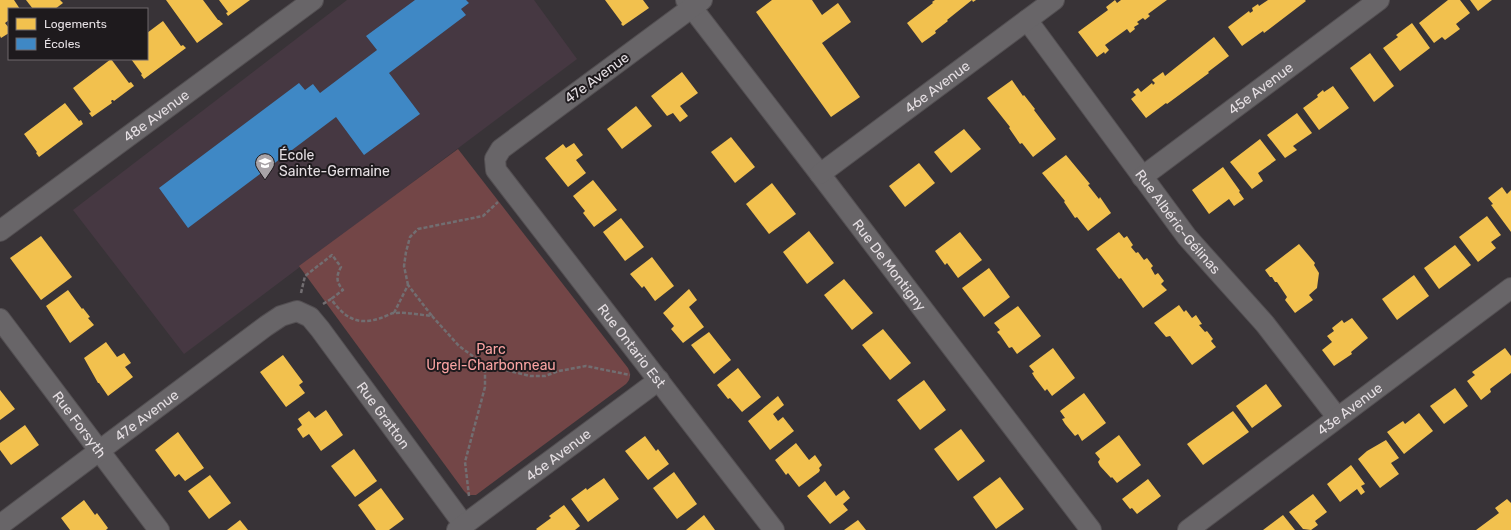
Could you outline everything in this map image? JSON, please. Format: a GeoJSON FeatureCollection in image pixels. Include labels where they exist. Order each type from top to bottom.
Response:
{"type":"FeatureCollection","features":[{"type":"Feature","properties":{"kind":"street","name":"48e Avenue"},"geometry":{"type":"LineString","coordinates":[[0,231],[313,0]]}},
{"type":"Feature","properties":{"kind":"street","name":"46e Avenue"},"geometry":{"type":"LineString","coordinates":[[820,174],[1054,0]]}},
{"type":"Feature","properties":{"kind":"street","name":"45e Avenue"},"geometry":{"type":"LineString","coordinates":[[1142,177],[1379,0]]}},
{"type":"Feature","properties":{"kind":"street","name":"47e Avenue"},"geometry":{"type":"LineString","coordinates":[[495,159],[501,149],[511,141],[693,3]]}},
{"type":"Feature","properties":{"kind":"street","name":"Rue De Montigny"},"geometry":{"type":"LineString","coordinates":[[693,3],[820,174],[1091,530]]}},
{"type":"Feature","properties":{"kind":"street","name":"Rue Albéric-Gélinas"},"geometry":{"type":"LineString","coordinates":[[1027,20],[1187,237],[1230,287],[1266,324],[1337,417]]}},
{"type":"Feature","properties":{"kind":"street","name":"Rue Ontario Est"},"geometry":{"type":"LineString","coordinates":[[495,159],[496,170],[510,190],[774,530]]}},
{"type":"Feature","properties":{"kind":"street","name":"43e Avenue"},"geometry":{"type":"LineString","coordinates":[[1188,530],[1511,288]]}},
{"type":"Feature","properties":{"kind":"street","name":"47e Avenue"},"geometry":{"type":"LineString","coordinates":[[0,525],[100,452],[266,326],[281,316],[302,314]]}},
{"type":"Feature","properties":{"kind":"street","name":"Rue Gratton"},"geometry":{"type":"LineString","coordinates":[[302,314],[320,329],[461,527]]}},
{"type":"Feature","properties":{"kind":"street","name":"Rue Forsyth"},"geometry":{"type":"LineString","coordinates":[[0,319],[159,530]]}},
{"type":"Feature","properties":{"kind":"street","name":"46e Avenue"},"geometry":{"type":"LineString","coordinates":[[461,527],[659,380]]}},
{"type":"Feature","properties":{"kind":"path"},"geometry":{"type":"LineString","coordinates":[[510,190],[483,216],[418,229],[410,238],[404,266],[408,285],[432,316],[459,346],[485,365],[530,376],[545,376],[559,371],[586,366],[659,380]]}},
{"type":"Feature","properties":{"kind":"path"},"geometry":{"type":"LineString","coordinates":[[332,255],[341,267],[337,279],[338,284],[343,290],[331,299],[302,314],[305,276],[332,255]]}},
{"type":"Feature","properties":{"kind":"path"},"geometry":{"type":"LineString","coordinates":[[394,313],[408,285]]}},
{"type":"Feature","properties":{"kind":"path"},"geometry":{"type":"LineString","coordinates":[[331,299],[338,309],[353,320],[366,321],[394,313],[432,316]]}},
{"type":"Feature","properties":{"kind":"path"},"geometry":{"type":"LineString","coordinates":[[461,527],[469,494],[465,462],[485,387],[485,365]]}},
{"type":"Feature","properties":{"kind":"shaded area","name":"École Sainte-Germaine"},"geometry":{"type":"Polygon","coordinates":[[[347,0],[534,0],[577,59],[184,354],[73,210],[347,0]]]}},
{"type":"Feature","properties":{"kind":"green space","name":"Parc Urgel-Charbonneau"},"geometry":{"type":"Polygon","coordinates":[[[458,149],[628,368],[630,374],[630,378],[626,384],[476,495],[468,495],[464,491],[299,266],[458,149]]]}},
{"type":"Feature","properties":{"kind":"building: Logements"},"geometry":{"type":"Polygon","coordinates":[[[0,0],[14,0],[19,8],[8,8],[8,21],[5,23],[8,27],[8,34],[1,38],[0,0]]]}},
{"type":"Feature","properties":{"kind":"building: Logements"},"geometry":{"type":"Polygon","coordinates":[[[26,0],[60,0],[63,3],[56,8],[32,8],[26,0]]]}},
{"type":"Feature","properties":{"kind":"building: Logements"},"geometry":{"type":"Polygon","coordinates":[[[166,0],[203,0],[218,20],[223,24],[197,43],[166,0]]]}},
{"type":"Feature","properties":{"kind":"building: Logements"},"geometry":{"type":"Polygon","coordinates":[[[219,0],[250,0],[228,16],[226,13],[228,12],[219,0]]]}},
{"type":"Feature","properties":{"kind":"building: Logements"},"geometry":{"type":"Polygon","coordinates":[[[605,0],[643,0],[649,8],[623,26],[605,0]]]}},
{"type":"Feature","properties":{"kind":"building: Logements"},"geometry":{"type":"Polygon","coordinates":[[[772,0],[812,0],[822,15],[838,3],[851,22],[822,43],[860,97],[831,117],[756,12],[772,0]]]}},
{"type":"Feature","properties":{"kind":"building: Logements"},"geometry":{"type":"Polygon","coordinates":[[[935,0],[972,0],[935,31],[936,33],[922,43],[907,23],[935,0]]]}},
{"type":"Feature","properties":{"kind":"building: Logements"},"geometry":{"type":"Polygon","coordinates":[[[1115,0],[1117,3],[1121,0],[1167,0],[1148,14],[1150,16],[1145,20],[1143,18],[1137,22],[1139,24],[1134,27],[1135,29],[1130,33],[1127,29],[1105,45],[1109,50],[1105,54],[1104,52],[1097,57],[1078,32],[1108,10],[1106,7],[1115,0]]]}},
{"type":"Feature","properties":{"kind":"building: Logements"},"geometry":{"type":"Polygon","coordinates":[[[1268,0],[1306,1],[1264,33],[1263,31],[1242,46],[1228,27],[1249,11],[1250,13],[1253,11],[1252,8],[1258,4],[1259,6],[1268,0]]]}},
{"type":"Feature","properties":{"kind":"building: Logements"},"geometry":{"type":"Polygon","coordinates":[[[1448,0],[1460,0],[1470,13],[1456,24],[1460,29],[1445,40],[1442,37],[1434,43],[1419,23],[1448,0]]]}},
{"type":"Feature","properties":{"kind":"building: Logements"},"geometry":{"type":"Polygon","coordinates":[[[1470,0],[1492,0],[1478,11],[1470,0]]]}},
{"type":"Feature","properties":{"kind":"building: Logements"},"geometry":{"type":"Polygon","coordinates":[[[163,21],[181,46],[183,45],[186,48],[144,79],[132,60],[148,60],[148,32],[163,21]]]}},
{"type":"Feature","properties":{"kind":"building: Logements"},"geometry":{"type":"Polygon","coordinates":[[[1412,23],[1430,48],[1400,71],[1383,48],[1398,37],[1396,35],[1412,23]]]}},
{"type":"Feature","properties":{"kind":"building: Logements"},"geometry":{"type":"Polygon","coordinates":[[[1214,37],[1229,56],[1208,72],[1209,73],[1146,118],[1131,99],[1136,95],[1133,92],[1138,88],[1141,92],[1152,83],[1153,85],[1155,83],[1152,80],[1163,72],[1165,76],[1214,37]]]}},
{"type":"Feature","properties":{"kind":"building: Logements"},"geometry":{"type":"Polygon","coordinates":[[[1370,53],[1394,86],[1374,102],[1350,68],[1370,53]]]}},
{"type":"Feature","properties":{"kind":"building: Logements"},"geometry":{"type":"Polygon","coordinates":[[[110,60],[112,60],[129,83],[131,82],[134,86],[114,101],[112,100],[112,103],[92,117],[89,113],[91,112],[73,88],[110,60]]]}},
{"type":"Feature","properties":{"kind":"building: Logements"},"geometry":{"type":"Polygon","coordinates":[[[682,72],[698,93],[680,106],[688,116],[680,122],[673,113],[667,116],[651,96],[682,72]]]}},
{"type":"Feature","properties":{"kind":"building: Logements"},"geometry":{"type":"Polygon","coordinates":[[[1012,80],[1056,139],[1033,157],[1022,143],[1020,144],[1009,128],[1010,127],[987,98],[1012,80]]]}},
{"type":"Feature","properties":{"kind":"building: Logements"},"geometry":{"type":"Polygon","coordinates":[[[1333,86],[1349,108],[1319,130],[1303,108],[1318,97],[1317,95],[1323,90],[1324,92],[1333,86]]]}},
{"type":"Feature","properties":{"kind":"building: Logements"},"geometry":{"type":"Polygon","coordinates":[[[65,103],[83,124],[39,157],[24,134],[65,103]]]}},
{"type":"Feature","properties":{"kind":"building: Logements"},"geometry":{"type":"Polygon","coordinates":[[[636,106],[652,126],[622,149],[607,129],[636,106]]]}},
{"type":"Feature","properties":{"kind":"building: Logements"},"geometry":{"type":"Polygon","coordinates":[[[1297,113],[1312,133],[1293,146],[1297,150],[1285,158],[1267,135],[1297,113]]]}},
{"type":"Feature","properties":{"kind":"building: Logements"},"geometry":{"type":"Polygon","coordinates":[[[964,129],[981,149],[951,173],[934,152],[964,129]]]}},
{"type":"Feature","properties":{"kind":"building: Logements"},"geometry":{"type":"Polygon","coordinates":[[[731,137],[755,167],[735,183],[711,152],[731,137]]]}},
{"type":"Feature","properties":{"kind":"building: Logements"},"geometry":{"type":"Polygon","coordinates":[[[1260,139],[1276,160],[1258,173],[1263,181],[1252,189],[1230,162],[1260,139]]]}},
{"type":"Feature","properties":{"kind":"building: Logements"},"geometry":{"type":"Polygon","coordinates":[[[574,143],[583,155],[576,160],[586,173],[568,187],[545,158],[563,144],[566,148],[574,143]]]}},
{"type":"Feature","properties":{"kind":"building: Logements"},"geometry":{"type":"Polygon","coordinates":[[[1066,155],[1111,213],[1088,231],[1077,217],[1075,218],[1064,202],[1065,201],[1042,173],[1066,155]]]}},
{"type":"Feature","properties":{"kind":"building: Logements"},"geometry":{"type":"Polygon","coordinates":[[[919,163],[935,183],[905,207],[889,186],[919,163]]]}},
{"type":"Feature","properties":{"kind":"building: Logements"},"geometry":{"type":"Polygon","coordinates":[[[1223,167],[1244,199],[1234,206],[1229,199],[1209,214],[1192,190],[1223,167]]]}},
{"type":"Feature","properties":{"kind":"building: Logements"},"geometry":{"type":"Polygon","coordinates":[[[593,180],[617,210],[594,227],[583,213],[585,211],[573,196],[593,180]]]}},
{"type":"Feature","properties":{"kind":"building: Logements"},"geometry":{"type":"Polygon","coordinates":[[[772,183],[796,214],[769,234],[746,204],[772,183]]]}},
{"type":"Feature","properties":{"kind":"building: Logements"},"geometry":{"type":"Polygon","coordinates":[[[1502,187],[1507,194],[1511,190],[1511,232],[1491,205],[1493,204],[1488,198],[1502,187]]]}},
{"type":"Feature","properties":{"kind":"building: Logements"},"geometry":{"type":"Polygon","coordinates":[[[1487,216],[1501,235],[1491,242],[1496,248],[1478,262],[1459,237],[1487,216]]]}},
{"type":"Feature","properties":{"kind":"building: Logements"},"geometry":{"type":"Polygon","coordinates":[[[621,218],[644,247],[625,261],[603,232],[621,218]]]}},
{"type":"Feature","properties":{"kind":"building: Logements"},"geometry":{"type":"Polygon","coordinates":[[[809,231],[834,263],[807,284],[783,252],[809,231]]]}},
{"type":"Feature","properties":{"kind":"building: Logements"},"geometry":{"type":"Polygon","coordinates":[[[960,232],[982,260],[958,278],[947,263],[945,265],[935,251],[960,232]]]}},
{"type":"Feature","properties":{"kind":"building: Logements"},"geometry":{"type":"Polygon","coordinates":[[[1119,232],[1124,238],[1127,236],[1133,245],[1131,247],[1136,253],[1138,252],[1144,260],[1147,258],[1153,266],[1151,268],[1155,275],[1158,273],[1164,281],[1161,284],[1167,290],[1143,308],[1121,278],[1119,279],[1096,249],[1119,232]]]}},
{"type":"Feature","properties":{"kind":"building: Logements"},"geometry":{"type":"Polygon","coordinates":[[[41,236],[72,277],[41,300],[10,258],[41,236]]]}},
{"type":"Feature","properties":{"kind":"building: Logements"},"geometry":{"type":"Polygon","coordinates":[[[1299,244],[1315,263],[1314,265],[1319,273],[1317,288],[1309,295],[1313,300],[1295,313],[1285,300],[1287,297],[1277,282],[1270,277],[1265,270],[1299,244]]]}},
{"type":"Feature","properties":{"kind":"building: Logements"},"geometry":{"type":"Polygon","coordinates":[[[1455,245],[1471,265],[1439,289],[1424,268],[1455,245]]]}},
{"type":"Feature","properties":{"kind":"building: Logements"},"geometry":{"type":"Polygon","coordinates":[[[652,257],[674,286],[655,301],[644,286],[642,288],[630,274],[652,257]]]}},
{"type":"Feature","properties":{"kind":"building: Logements"},"geometry":{"type":"Polygon","coordinates":[[[989,268],[1010,297],[984,317],[962,288],[989,268]]]}},
{"type":"Feature","properties":{"kind":"building: Logements"},"geometry":{"type":"Polygon","coordinates":[[[1414,275],[1429,296],[1397,320],[1382,299],[1414,275]]]}},
{"type":"Feature","properties":{"kind":"building: Logements"},"geometry":{"type":"Polygon","coordinates":[[[844,279],[873,313],[852,330],[824,295],[844,279]]]}},
{"type":"Feature","properties":{"kind":"building: Logements"},"geometry":{"type":"Polygon","coordinates":[[[689,289],[697,300],[689,307],[704,327],[683,343],[671,329],[674,326],[663,313],[689,289]]]}},
{"type":"Feature","properties":{"kind":"building: Logements"},"geometry":{"type":"Polygon","coordinates":[[[68,290],[90,317],[88,318],[94,325],[70,343],[46,306],[68,290]]]}},
{"type":"Feature","properties":{"kind":"building: Logements"},"geometry":{"type":"Polygon","coordinates":[[[1179,305],[1184,312],[1186,310],[1192,318],[1196,315],[1202,324],[1199,325],[1205,332],[1207,331],[1213,339],[1211,341],[1216,347],[1192,365],[1170,336],[1166,337],[1154,323],[1179,305]]]}},
{"type":"Feature","properties":{"kind":"building: Logements"},"geometry":{"type":"Polygon","coordinates":[[[1018,306],[1041,336],[1017,354],[1012,347],[1009,348],[997,332],[1000,330],[994,323],[1018,306]]]}},
{"type":"Feature","properties":{"kind":"building: Logements"},"geometry":{"type":"Polygon","coordinates":[[[1352,318],[1368,338],[1351,352],[1352,354],[1334,366],[1322,350],[1332,342],[1327,336],[1334,331],[1332,328],[1342,320],[1344,323],[1352,318]]]}},
{"type":"Feature","properties":{"kind":"building: Logements"},"geometry":{"type":"Polygon","coordinates":[[[883,329],[911,363],[890,380],[862,345],[883,329]]]}},
{"type":"Feature","properties":{"kind":"building: Logements"},"geometry":{"type":"Polygon","coordinates":[[[709,332],[731,360],[714,374],[691,345],[709,332]]]}},
{"type":"Feature","properties":{"kind":"building: Logements"},"geometry":{"type":"Polygon","coordinates":[[[106,342],[117,357],[124,353],[131,363],[125,367],[133,377],[108,396],[98,383],[84,358],[106,342]]]}},
{"type":"Feature","properties":{"kind":"building: Logements"},"geometry":{"type":"Polygon","coordinates":[[[1053,348],[1075,378],[1052,396],[1047,389],[1045,391],[1035,378],[1032,373],[1034,372],[1029,366],[1053,348]]]}},
{"type":"Feature","properties":{"kind":"building: Logements"},"geometry":{"type":"Polygon","coordinates":[[[1505,348],[1511,356],[1511,373],[1490,389],[1491,392],[1481,400],[1467,381],[1475,375],[1472,372],[1505,348]]]}},
{"type":"Feature","properties":{"kind":"building: Logements"},"geometry":{"type":"Polygon","coordinates":[[[283,355],[303,382],[299,385],[305,393],[286,407],[260,372],[283,355]]]}},
{"type":"Feature","properties":{"kind":"building: Logements"},"geometry":{"type":"Polygon","coordinates":[[[738,368],[761,397],[742,412],[730,398],[728,399],[717,385],[738,368]]]}},
{"type":"Feature","properties":{"kind":"building: Logements"},"geometry":{"type":"Polygon","coordinates":[[[924,380],[946,410],[920,430],[897,400],[924,380]]]}},
{"type":"Feature","properties":{"kind":"building: Logements"},"geometry":{"type":"Polygon","coordinates":[[[1266,384],[1282,406],[1252,428],[1236,406],[1266,384]]]}},
{"type":"Feature","properties":{"kind":"building: Logements"},"geometry":{"type":"Polygon","coordinates":[[[1455,388],[1468,406],[1444,424],[1430,406],[1455,388]]]}},
{"type":"Feature","properties":{"kind":"building: Logements"},"geometry":{"type":"Polygon","coordinates":[[[0,390],[15,409],[0,420],[0,390]]]}},
{"type":"Feature","properties":{"kind":"building: Logements"},"geometry":{"type":"Polygon","coordinates":[[[1084,393],[1106,423],[1082,441],[1078,434],[1075,436],[1065,424],[1062,419],[1065,418],[1060,411],[1084,393]]]}},
{"type":"Feature","properties":{"kind":"building: Logements"},"geometry":{"type":"Polygon","coordinates":[[[778,396],[784,405],[773,414],[778,421],[783,417],[794,431],[770,450],[748,421],[778,396]]]}},
{"type":"Feature","properties":{"kind":"building: Logements"},"geometry":{"type":"Polygon","coordinates":[[[326,410],[343,435],[321,451],[309,434],[303,438],[297,429],[302,425],[298,419],[309,411],[315,418],[326,410]]]}},
{"type":"Feature","properties":{"kind":"building: Logements"},"geometry":{"type":"Polygon","coordinates":[[[1233,411],[1249,432],[1203,465],[1187,444],[1233,411]]]}},
{"type":"Feature","properties":{"kind":"building: Logements"},"geometry":{"type":"Polygon","coordinates":[[[1419,413],[1433,431],[1404,454],[1387,432],[1403,421],[1405,424],[1419,413]]]}},
{"type":"Feature","properties":{"kind":"building: Logements"},"geometry":{"type":"Polygon","coordinates":[[[25,425],[39,445],[11,465],[0,450],[0,443],[25,425]]]}},
{"type":"Feature","properties":{"kind":"building: Logements"},"geometry":{"type":"Polygon","coordinates":[[[961,429],[985,461],[958,481],[934,449],[961,429]]]}},
{"type":"Feature","properties":{"kind":"building: Logements"},"geometry":{"type":"Polygon","coordinates":[[[178,432],[204,468],[185,481],[179,474],[175,477],[155,450],[178,432]]]}},
{"type":"Feature","properties":{"kind":"building: Logements"},"geometry":{"type":"Polygon","coordinates":[[[1119,435],[1141,465],[1117,483],[1100,466],[1098,462],[1100,459],[1095,453],[1119,435]]]}},
{"type":"Feature","properties":{"kind":"building: Logements"},"geometry":{"type":"Polygon","coordinates":[[[645,436],[656,451],[658,449],[669,464],[648,480],[625,451],[645,436]]]}},
{"type":"Feature","properties":{"kind":"building: Logements"},"geometry":{"type":"Polygon","coordinates":[[[1386,440],[1399,458],[1391,463],[1399,474],[1380,488],[1358,459],[1367,451],[1386,440]]]}},
{"type":"Feature","properties":{"kind":"building: Logements"},"geometry":{"type":"Polygon","coordinates":[[[796,443],[809,460],[815,455],[822,465],[819,468],[819,472],[799,487],[788,473],[786,475],[775,460],[796,443]]]}},
{"type":"Feature","properties":{"kind":"building: Logements"},"geometry":{"type":"Polygon","coordinates":[[[354,449],[377,481],[355,497],[331,466],[354,449]]]}},
{"type":"Feature","properties":{"kind":"building: Logements"},"geometry":{"type":"Polygon","coordinates":[[[1351,465],[1365,484],[1361,486],[1365,492],[1361,495],[1357,489],[1340,502],[1327,484],[1351,465]]]}},
{"type":"Feature","properties":{"kind":"building: Logements"},"geometry":{"type":"Polygon","coordinates":[[[674,472],[697,504],[677,519],[653,488],[674,472]]]}},
{"type":"Feature","properties":{"kind":"building: Logements"},"geometry":{"type":"Polygon","coordinates":[[[210,475],[231,503],[209,519],[188,491],[210,475]]]}},
{"type":"Feature","properties":{"kind":"building: Logements"},"geometry":{"type":"Polygon","coordinates":[[[1000,477],[1024,509],[996,529],[973,497],[1000,477]]]}},
{"type":"Feature","properties":{"kind":"building: Logements"},"geometry":{"type":"Polygon","coordinates":[[[604,478],[619,499],[588,522],[571,499],[586,488],[587,490],[604,478]]]}},
{"type":"Feature","properties":{"kind":"building: Logements"},"geometry":{"type":"Polygon","coordinates":[[[1148,479],[1161,496],[1137,514],[1132,508],[1130,509],[1122,499],[1148,479]]]}},
{"type":"Feature","properties":{"kind":"building: Logements"},"geometry":{"type":"Polygon","coordinates":[[[825,481],[836,496],[844,490],[850,498],[843,504],[848,510],[830,524],[807,496],[825,481]]]}},
{"type":"Feature","properties":{"kind":"building: Logements"},"geometry":{"type":"Polygon","coordinates":[[[381,488],[404,519],[389,530],[376,530],[358,505],[381,488]]]}},
{"type":"Feature","properties":{"kind":"building: Logements"},"geometry":{"type":"Polygon","coordinates":[[[1313,494],[1327,512],[1315,521],[1318,525],[1311,530],[1303,529],[1289,512],[1313,494]]]}},
{"type":"Feature","properties":{"kind":"building: Logements"},"geometry":{"type":"Polygon","coordinates":[[[1507,499],[1511,503],[1511,530],[1476,530],[1499,513],[1495,508],[1507,499]]]}},
{"type":"Feature","properties":{"kind":"building: Logements"},"geometry":{"type":"Polygon","coordinates":[[[84,500],[95,515],[97,513],[108,528],[106,530],[70,530],[61,518],[84,500]]]}},
{"type":"Feature","properties":{"kind":"building: Logements"},"geometry":{"type":"Polygon","coordinates":[[[564,505],[580,526],[575,530],[536,529],[551,518],[549,516],[564,505]]]}},
{"type":"Feature","properties":{"kind":"building: Logements"},"geometry":{"type":"Polygon","coordinates":[[[704,515],[715,530],[686,530],[704,515]]]}},
{"type":"Feature","properties":{"kind":"building: Logements"},"geometry":{"type":"Polygon","coordinates":[[[1283,515],[1295,530],[1263,530],[1283,515]]]}},
{"type":"Feature","properties":{"kind":"building: Logements"},"geometry":{"type":"Polygon","coordinates":[[[240,520],[248,530],[227,530],[240,520]]]}},
{"type":"Feature","properties":{"kind":"building: Logements"},"geometry":{"type":"Polygon","coordinates":[[[858,520],[866,530],[844,530],[858,520]]]}},
{"type":"Feature","properties":{"kind":"building: Écoles"},"geometry":{"type":"Polygon","coordinates":[[[415,0],[466,0],[469,3],[461,9],[466,15],[389,73],[420,114],[364,155],[336,117],[188,228],[159,188],[299,83],[305,90],[313,84],[320,93],[377,50],[366,36],[415,0]]]}},
{"type":"Feature","properties":{"kind":"place","name":"École Sainte-Germaine"},"geometry":{"type":"Point","coordinates":[265,180]}}]}
